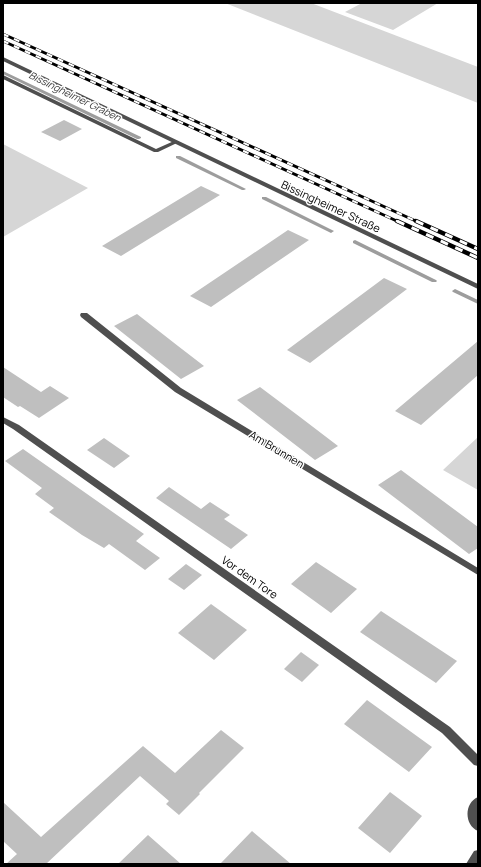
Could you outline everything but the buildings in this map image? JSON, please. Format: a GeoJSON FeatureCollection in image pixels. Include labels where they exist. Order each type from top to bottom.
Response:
{"type":"FeatureCollection","features":[{"type":"Feature","properties":{"kind":"street","name":"Bissingheimer Straße"},"geometry":{"type":"LineString","coordinates":[[3,60],[478,287]]}},
{"type":"Feature","properties":{"kind":"street"},"geometry":{"type":"LineString","coordinates":[[3,77],[156,151],[176,142]]}},
{"type":"Feature","properties":{"kind":"street","name":"Am Brunnen"},"geometry":{"type":"LineString","coordinates":[[84,315],[178,390],[478,572]]}},
{"type":"Feature","properties":{"kind":"street","name":"Vor dem Tore"},"geometry":{"type":"LineString","coordinates":[[3,420],[16,427],[446,730],[478,762]]}},
{"type":"Feature","properties":{"kind":"street"},"geometry":{"type":"LineString","coordinates":[[478,802],[473,808],[473,821],[478,826]]}},
{"type":"Feature","properties":{"kind":"street"},"geometry":{"type":"LineString","coordinates":[[471,864],[478,855]]}},
{"type":"Feature","properties":{"kind":"shaded area"},"geometry":{"type":"Polygon","coordinates":[[[225,3],[311,3],[478,67],[478,103],[225,3]]]}},
{"type":"Feature","properties":{"kind":"shaded area"},"geometry":{"type":"Polygon","coordinates":[[[362,3],[438,3],[393,30],[345,12],[362,3]]]}},
{"type":"Feature","properties":{"kind":"shaded area"},"geometry":{"type":"Polygon","coordinates":[[[3,144],[88,188],[3,237],[3,144]]]}},
{"type":"Feature","properties":{"kind":"shaded area"},"geometry":{"type":"Polygon","coordinates":[[[478,437],[478,490],[443,470],[478,437]]]}},
{"type":"Feature","properties":{"kind":"waterway","name":"Bissingheimer Graben"},"geometry":{"type":"LineString","coordinates":[[3,72],[139,138]]}},
{"type":"Feature","properties":{"kind":"waterway","name":"Bissingheimer Graben"},"geometry":{"type":"LineString","coordinates":[[178,157],[244,189]]}},
{"type":"Feature","properties":{"kind":"waterway","name":"Bissingheimer Graben"},"geometry":{"type":"LineString","coordinates":[[264,198],[331,231]]}},
{"type":"Feature","properties":{"kind":"waterway","name":"Bissingheimer Graben"},"geometry":{"type":"LineString","coordinates":[[355,242],[434,281]]}},
{"type":"Feature","properties":{"kind":"waterway","name":"Bissingheimer Graben"},"geometry":{"type":"LineString","coordinates":[[455,291],[478,302]]}},
{"type":"Feature","properties":{"kind":"railway"},"geometry":{"type":"LineString","coordinates":[[3,34],[418,222]]}},
{"type":"Feature","properties":{"kind":"railway"},"geometry":{"type":"LineString","coordinates":[[3,41],[399,222]]}},
{"type":"Feature","properties":{"kind":"railway"},"geometry":{"type":"LineString","coordinates":[[397,221],[478,258]]}},
{"type":"Feature","properties":{"kind":"railway"},"geometry":{"type":"LineString","coordinates":[[416,221],[478,249]]}}]}
